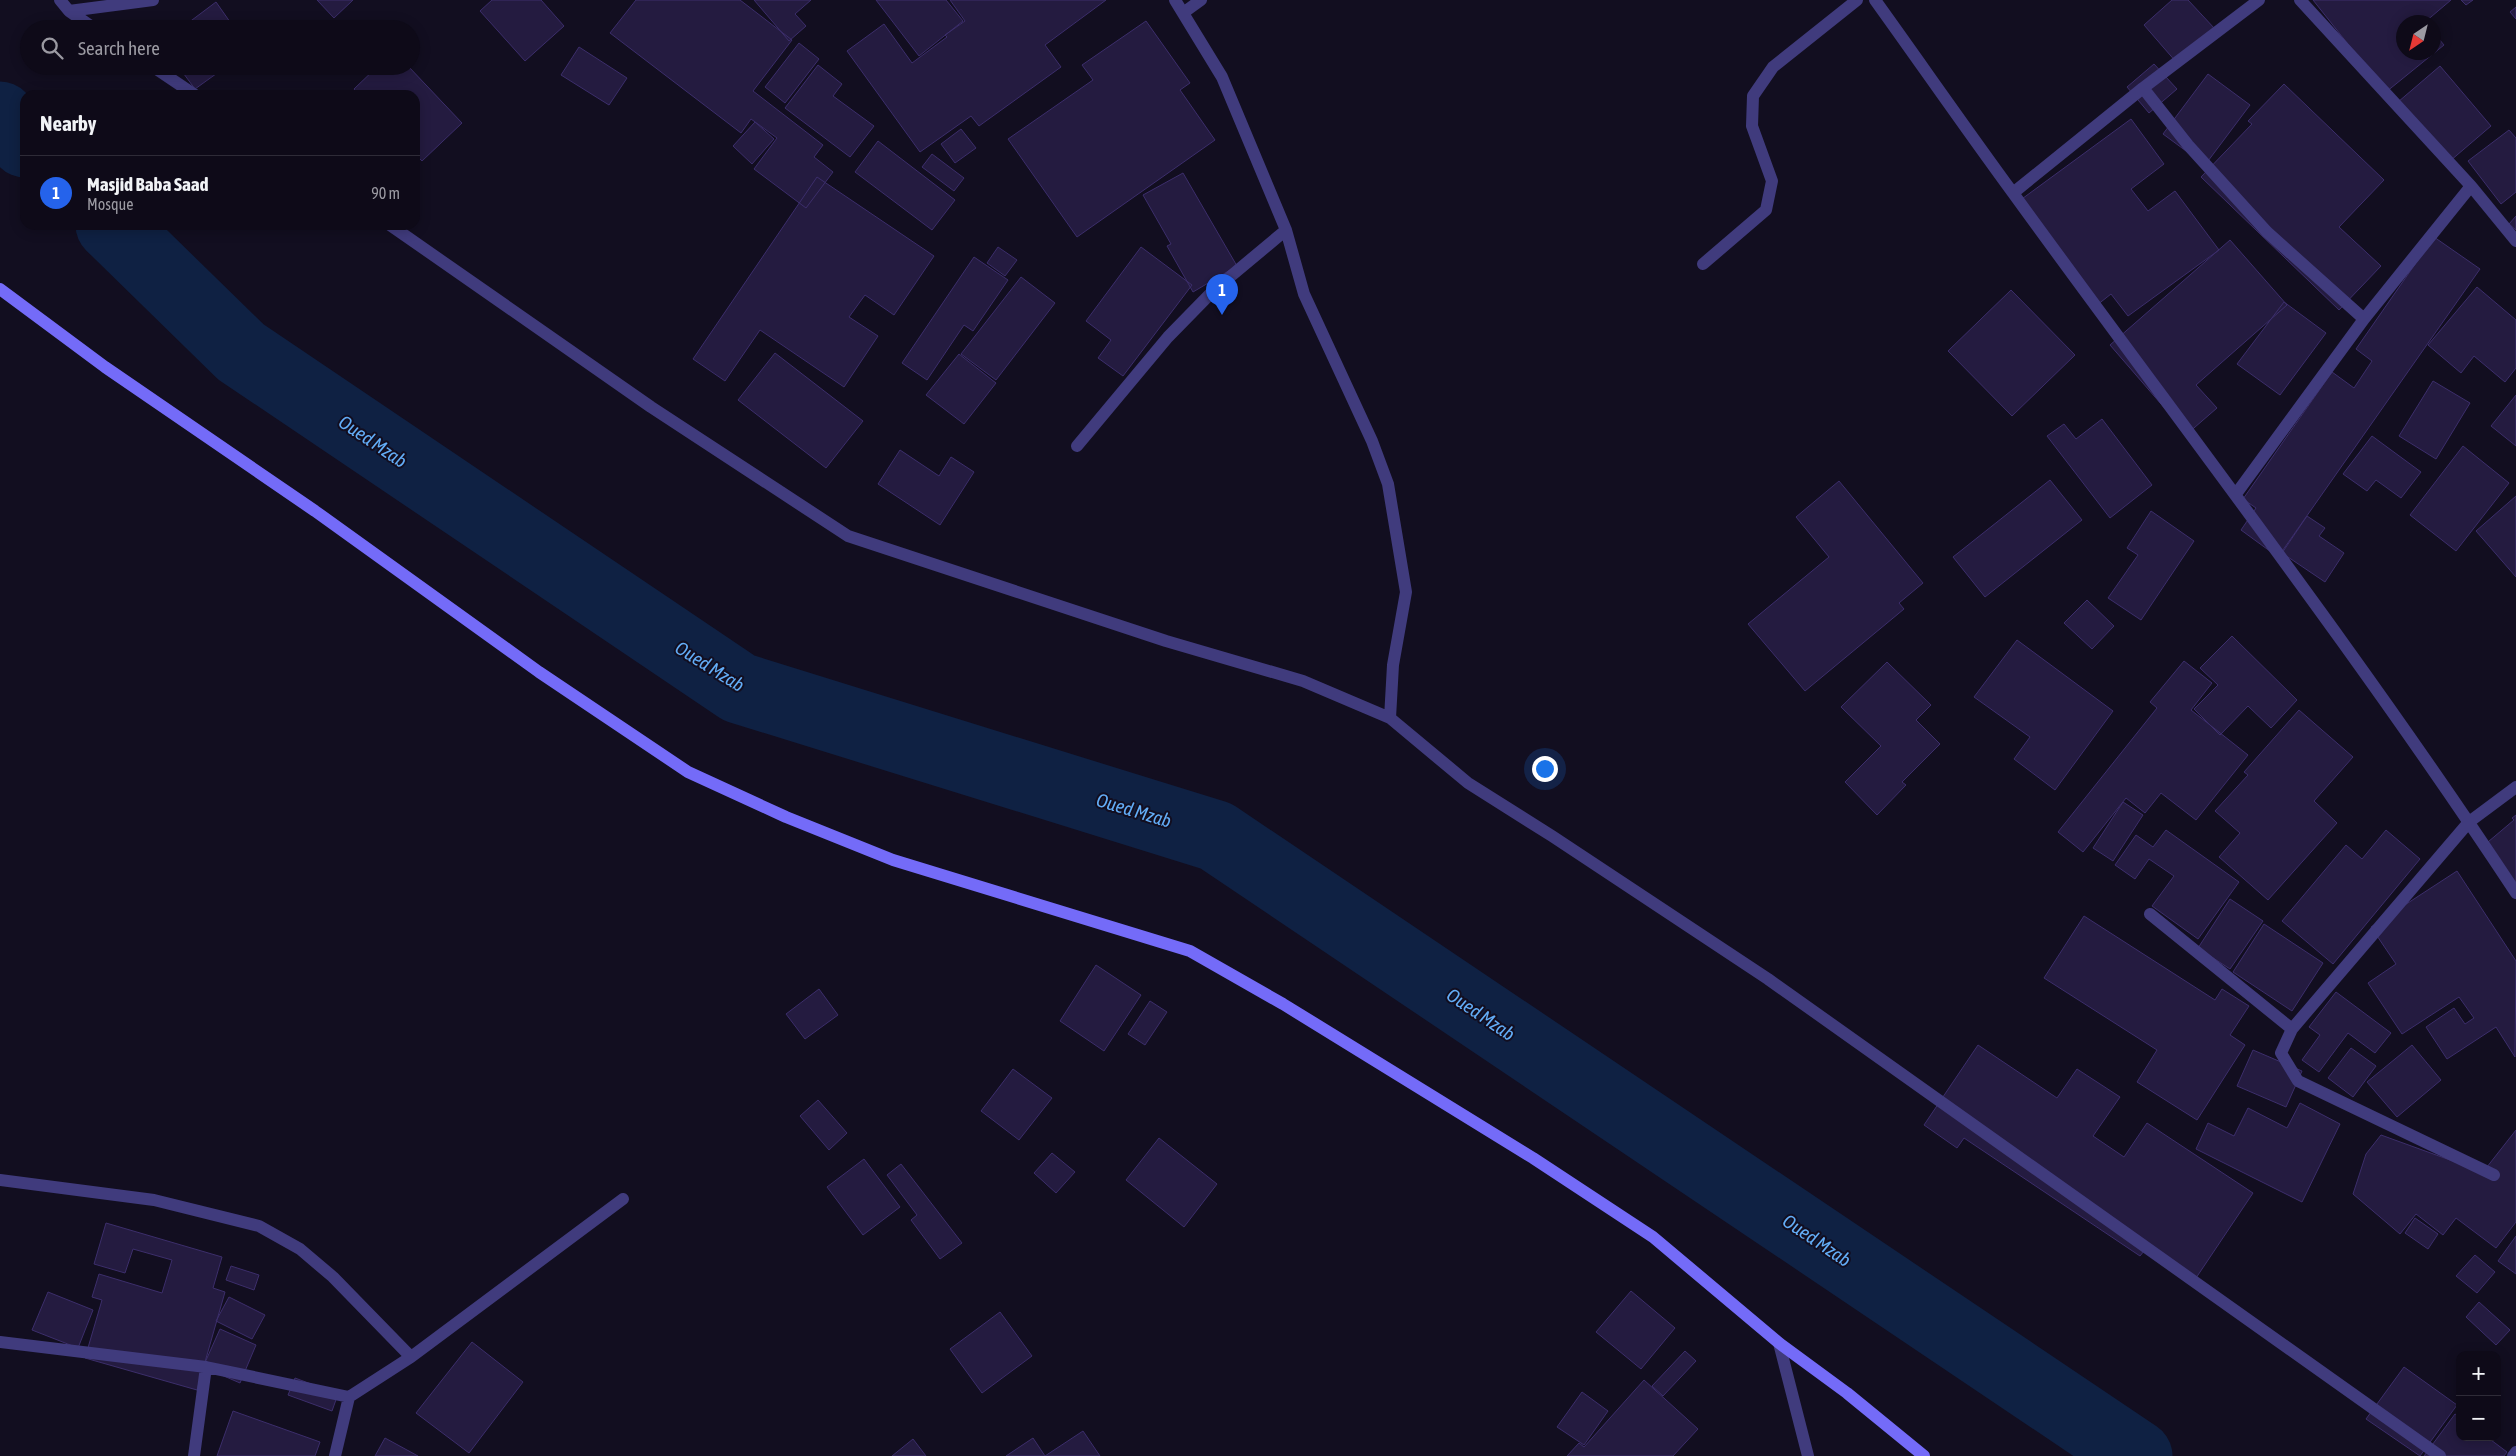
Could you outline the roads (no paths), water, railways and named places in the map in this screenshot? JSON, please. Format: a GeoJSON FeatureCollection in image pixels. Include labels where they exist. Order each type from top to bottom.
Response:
{"type":"FeatureCollection","features":[{"type":"Feature","properties":{"kind":"street"},"geometry":{"type":"LineString","coordinates":[[60,0],[69,11],[82,20]]}},
{"type":"Feature","properties":{"kind":"street"},"geometry":{"type":"LineString","coordinates":[[69,11],[153,0]]}},
{"type":"Feature","properties":{"kind":"street"},"geometry":{"type":"LineString","coordinates":[[1174,0],[1222,78],[1286,230],[1304,294],[1372,442],[1388,484],[1406,592],[1393,664],[1390,718]]}},
{"type":"Feature","properties":{"kind":"street"},"geometry":{"type":"LineString","coordinates":[[1183,13],[1200,0]]}},
{"type":"Feature","properties":{"kind":"street"},"geometry":{"type":"LineString","coordinates":[[1703,264],[1766,210],[1772,181],[1752,126],[1753,96],[1773,67],[1857,0]]}},
{"type":"Feature","properties":{"kind":"street"},"geometry":{"type":"LineString","coordinates":[[1875,0],[2013,193],[2236,494],[2469,822],[2516,893]]}},
{"type":"Feature","properties":{"kind":"street"},"geometry":{"type":"LineString","coordinates":[[2013,193],[2143,88],[2259,0]]}},
{"type":"Feature","properties":{"kind":"street"},"geometry":{"type":"LineString","coordinates":[[2300,0],[2471,186],[2516,241]]}},
{"type":"Feature","properties":{"kind":"street"},"geometry":{"type":"LineString","coordinates":[[165,75],[188,90]]}},
{"type":"Feature","properties":{"kind":"street"},"geometry":{"type":"LineString","coordinates":[[2143,88],[2188,144],[2267,232],[2364,319]]}},
{"type":"Feature","properties":{"kind":"street"},"geometry":{"type":"LineString","coordinates":[[2236,494],[2364,319],[2471,186]]}},
{"type":"Feature","properties":{"kind":"street"},"geometry":{"type":"LineString","coordinates":[[397,230],[651,408],[848,536],[1166,641],[1303,681],[1390,718],[1468,784],[1561,842],[1768,978],[2440,1456]]}},
{"type":"Feature","properties":{"kind":"street"},"geometry":{"type":"LineString","coordinates":[[1077,446],[1168,337],[1213,291],[1286,230]]}},
{"type":"Feature","properties":{"kind":"street"},"geometry":{"type":"LineString","coordinates":[[0,289],[105,367],[316,510],[539,672],[688,772],[786,817],[893,860],[1190,950],[1283,1004],[1517,1147],[1653,1237],[1779,1343],[1847,1393],[1924,1456]]}},
{"type":"Feature","properties":{"kind":"street"},"geometry":{"type":"LineString","coordinates":[[2494,1175],[2298,1081],[2280,1053],[2292,1029],[2469,822],[2516,787]]}},
{"type":"Feature","properties":{"kind":"street"},"geometry":{"type":"LineString","coordinates":[[2150,914],[2292,1029]]}},
{"type":"Feature","properties":{"kind":"street"},"geometry":{"type":"LineString","coordinates":[[0,1180],[154,1200],[258,1226],[300,1249],[333,1277],[411,1357]]}},
{"type":"Feature","properties":{"kind":"street"},"geometry":{"type":"LineString","coordinates":[[335,1456],[349,1397],[411,1357],[622,1199]]}},
{"type":"Feature","properties":{"kind":"street"},"geometry":{"type":"LineString","coordinates":[[0,1342],[206,1367],[349,1397]]}},
{"type":"Feature","properties":{"kind":"street"},"geometry":{"type":"LineString","coordinates":[[1779,1343],[1808,1456]]}},
{"type":"Feature","properties":{"kind":"street"},"geometry":{"type":"LineString","coordinates":[[194,1456],[206,1367]]}},
{"type":"Feature","properties":{"kind":"street"},"geometry":{"type":"LineString","coordinates":[[2513,1456],[2516,1452]]}},
{"type":"Feature","properties":{"kind":"waterway","name":"Oued Mzab"},"geometry":{"type":"LineString","coordinates":[[0,117],[20,137]]}},
{"type":"Feature","properties":{"kind":"waterway","name":"Oued Mzab"},"geometry":{"type":"LineString","coordinates":[[116,230],[241,352],[739,688],[1216,836],[2137,1456]]}},
{"type":"Feature","properties":{"kind":"place","name":"Masjid Baba Saad"},"geometry":{"type":"Point","coordinates":[1222,315]}}]}
